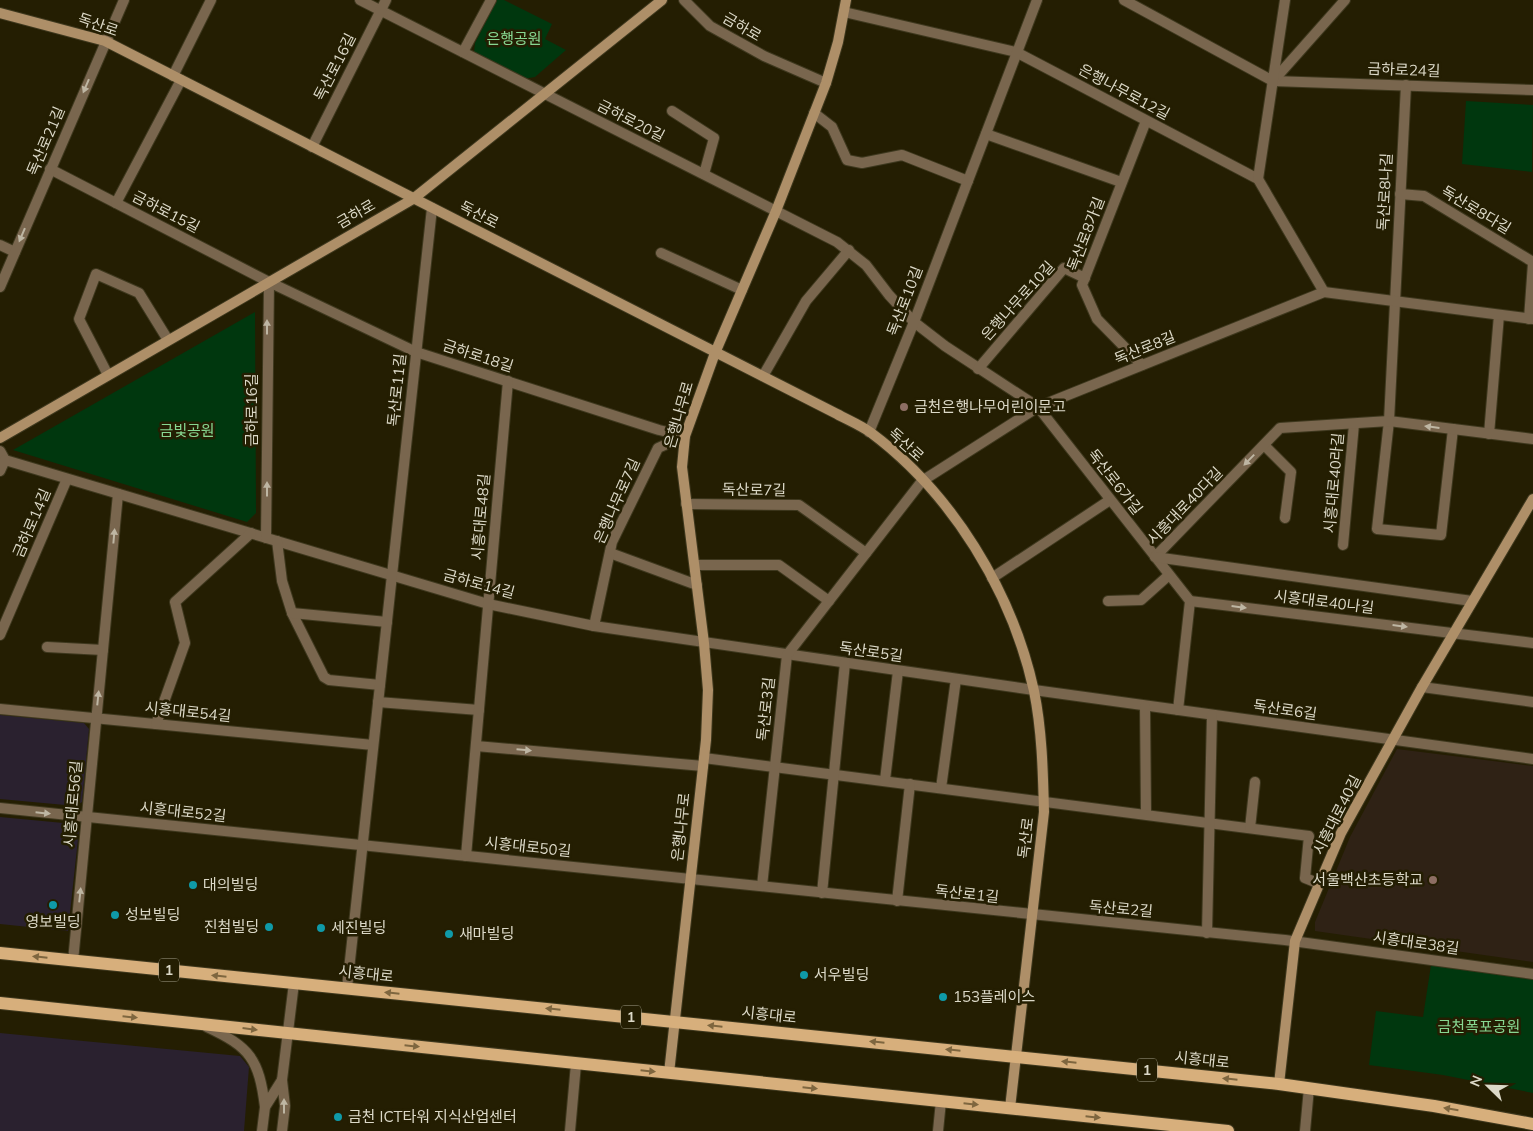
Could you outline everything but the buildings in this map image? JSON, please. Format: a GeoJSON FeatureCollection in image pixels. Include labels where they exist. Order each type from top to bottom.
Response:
{"type":"FeatureCollection","features":[{"type":"Feature","properties":{"kind":"main road","name":"금하로"},"geometry":{"type":"LineString","coordinates":[[0,438],[413,199],[662,0]]}},
{"type":"Feature","properties":{"kind":"main road","name":"은행나무로"},"geometry":{"type":"LineString","coordinates":[[669,1073],[704,762],[708,690],[682,466],[686,436],[715,353],[776,211],[826,83],[846,0]]}},
{"type":"Feature","properties":{"kind":"main road","name":"독산로"},"geometry":{"type":"LineString","coordinates":[[0,13],[105,41],[763,376],[869,432],[908,464],[956,520],[992,578],[1014,624],[1034,690],[1042,754],[1044,800],[1033,916],[1010,1108]]}},
{"type":"Feature","properties":{"kind":"main road","name":"시흥대로40길"},"geometry":{"type":"LineString","coordinates":[[1279,1084],[1295,941],[1341,833],[1422,687],[1533,499]]}},
{"type":"Feature","properties":{"kind":"main road","name":"시흥대로"},"geometry":{"type":"LineString","coordinates":[[0,953],[1279,1084],[1461,1110],[1533,1124]]}},
{"type":"Feature","properties":{"kind":"main road"},"geometry":{"type":"LineString","coordinates":[[0,1003],[1010,1108],[1189,1129],[1228,1131]]}},
{"type":"Feature","properties":{"kind":"street","name":"독산로21길"},"geometry":{"type":"LineString","coordinates":[[0,286],[124,0]]}},
{"type":"Feature","properties":{"kind":"street"},"geometry":{"type":"LineString","coordinates":[[116,203],[177,78],[211,0]]}},
{"type":"Feature","properties":{"kind":"street"},"geometry":{"type":"LineString","coordinates":[[360,0],[545,94]]}},
{"type":"Feature","properties":{"kind":"street","name":"독산로16길"},"geometry":{"type":"LineString","coordinates":[[312,147],[386,0]]}},
{"type":"Feature","properties":{"kind":"street"},"geometry":{"type":"LineString","coordinates":[[463,52],[491,0]]}},
{"type":"Feature","properties":{"kind":"street","name":"금하로"},"geometry":{"type":"LineString","coordinates":[[684,0],[710,26],[764,56],[826,83]]}},
{"type":"Feature","properties":{"kind":"street","name":"독산로10길"},"geometry":{"type":"LineString","coordinates":[[869,432],[914,322],[1037,0]]}},
{"type":"Feature","properties":{"kind":"street","name":"금하로24길"},"geometry":{"type":"LineString","coordinates":[[1124,0],[1273,81],[1533,90]]}},
{"type":"Feature","properties":{"kind":"street"},"geometry":{"type":"LineString","coordinates":[[1286,0],[1258,179],[1324,292]]}},
{"type":"Feature","properties":{"kind":"street"},"geometry":{"type":"LineString","coordinates":[[1273,81],[1345,0]]}},
{"type":"Feature","properties":{"kind":"street","name":"은행나무로12길"},"geometry":{"type":"LineString","coordinates":[[844,12],[1016,52],[1258,179]]}},
{"type":"Feature","properties":{"kind":"street","name":"독산로8나길"},"geometry":{"type":"LineString","coordinates":[[1394,301],[1406,85]]}},
{"type":"Feature","properties":{"kind":"street","name":"금하로20길"},"geometry":{"type":"LineString","coordinates":[[545,94],[776,211]]}},
{"type":"Feature","properties":{"kind":"street"},"geometry":{"type":"LineString","coordinates":[[672,110],[714,138],[704,174]]}},
{"type":"Feature","properties":{"kind":"street"},"geometry":{"type":"LineString","coordinates":[[814,113],[832,127],[847,160],[862,163],[902,155],[968,181]]}},
{"type":"Feature","properties":{"kind":"street","name":"독산로8가길"},"geometry":{"type":"LineString","coordinates":[[1142,365],[1097,320],[1082,285],[1146,121]]}},
{"type":"Feature","properties":{"kind":"street","name":"독산로8가길"},"geometry":{"type":"LineString","coordinates":[[986,134],[1122,182]]}},
{"type":"Feature","properties":{"kind":"street","name":"금하로15길"},"geometry":{"type":"LineString","coordinates":[[50,169],[268,282]]}},
{"type":"Feature","properties":{"kind":"street","name":"독산로8다길"},"geometry":{"type":"LineString","coordinates":[[1400,194],[1424,196],[1533,262],[1531,319]]}},
{"type":"Feature","properties":{"kind":"street","name":"독산로11길"},"geometry":{"type":"LineString","coordinates":[[392,575],[432,208]]}},
{"type":"Feature","properties":{"kind":"street"},"geometry":{"type":"LineString","coordinates":[[776,211],[849,250],[866,265],[889,295],[914,322],[1038,408]]}},
{"type":"Feature","properties":{"kind":"street"},"geometry":{"type":"LineString","coordinates":[[0,245],[14,252]]}},
{"type":"Feature","properties":{"kind":"street"},"geometry":{"type":"LineString","coordinates":[[763,376],[806,301],[849,250]]}},
{"type":"Feature","properties":{"kind":"street"},"geometry":{"type":"LineString","coordinates":[[661,253],[742,290]]}},
{"type":"Feature","properties":{"kind":"street","name":"은행나무로10길"},"geometry":{"type":"LineString","coordinates":[[978,368],[1064,268],[1085,278]]}},
{"type":"Feature","properties":{"kind":"street"},"geometry":{"type":"LineString","coordinates":[[108,375],[78,319],[96,274],[139,293],[168,340]]}},
{"type":"Feature","properties":{"kind":"street","name":"금하로18길"},"geometry":{"type":"LineString","coordinates":[[268,282],[416,352],[659,430],[686,436]]}},
{"type":"Feature","properties":{"kind":"street","name":"금하로16길"},"geometry":{"type":"LineString","coordinates":[[266,538],[268,282]]}},
{"type":"Feature","properties":{"kind":"street","name":"독산로8길"},"geometry":{"type":"LineString","coordinates":[[922,481],[1038,408],[1324,292],[1531,319]]}},
{"type":"Feature","properties":{"kind":"street"},"geometry":{"type":"LineString","coordinates":[[1394,301],[1389,421],[1377,529],[1441,535],[1453,429]]}},
{"type":"Feature","properties":{"kind":"street"},"geometry":{"type":"LineString","coordinates":[[1489,434],[1499,315]]}},
{"type":"Feature","properties":{"kind":"street","name":"시흥대로48길"},"geometry":{"type":"LineString","coordinates":[[466,856],[508,381]]}},
{"type":"Feature","properties":{"kind":"street","name":"독산로6가길"},"geometry":{"type":"LineString","coordinates":[[1038,408],[1190,601]]}},
{"type":"Feature","properties":{"kind":"street","name":"시흥대로40다길"},"geometry":{"type":"LineString","coordinates":[[1155,557],[1280,428],[1389,421],[1533,439]]}},
{"type":"Feature","properties":{"kind":"street","name":"시흥대로40라길"},"geometry":{"type":"LineString","coordinates":[[1343,545],[1354,424]]}},
{"type":"Feature","properties":{"kind":"street","name":"은행나무로7길"},"geometry":{"type":"LineString","coordinates":[[594,626],[612,542],[658,448],[686,436]]}},
{"type":"Feature","properties":{"kind":"street"},"geometry":{"type":"LineString","coordinates":[[1264,446],[1292,472],[1284,518]]}},
{"type":"Feature","properties":{"kind":"street","name":"금하로14길"},"geometry":{"type":"LineString","coordinates":[[0,471],[2,456],[68,479],[488,604],[594,626],[704,643]]}},
{"type":"Feature","properties":{"kind":"street","name":"금하로14길"},"geometry":{"type":"LineString","coordinates":[[0,635],[68,479]]}},
{"type":"Feature","properties":{"kind":"street"},"geometry":{"type":"LineString","coordinates":[[787,655],[922,481]]}},
{"type":"Feature","properties":{"kind":"street","name":"시흥대로56길"},"geometry":{"type":"LineString","coordinates":[[73,961],[118,494]]}},
{"type":"Feature","properties":{"kind":"street"},"geometry":{"type":"LineString","coordinates":[[992,578],[1110,500]]}},
{"type":"Feature","properties":{"kind":"street","name":"독산로7길"},"geometry":{"type":"LineString","coordinates":[[686,504],[799,505],[866,553]]}},
{"type":"Feature","properties":{"kind":"street"},"geometry":{"type":"LineString","coordinates":[[156,724],[185,643],[176,602],[251,533]]}},
{"type":"Feature","properties":{"kind":"street"},"geometry":{"type":"LineString","coordinates":[[277,541],[282,580],[292,613],[326,679],[380,685]]}},
{"type":"Feature","properties":{"kind":"street"},"geometry":{"type":"LineString","coordinates":[[610,553],[697,585]]}},
{"type":"Feature","properties":{"kind":"street","name":"시흥대로40다길"},"geometry":{"type":"LineString","coordinates":[[1155,557],[1472,601]]}},
{"type":"Feature","properties":{"kind":"street"},"geometry":{"type":"LineString","coordinates":[[695,565],[778,565],[828,601]]}},
{"type":"Feature","properties":{"kind":"street"},"geometry":{"type":"LineString","coordinates":[[346,988],[392,575]]}},
{"type":"Feature","properties":{"kind":"street"},"geometry":{"type":"LineString","coordinates":[[1108,601],[1140,600],[1169,575]]}},
{"type":"Feature","properties":{"kind":"street"},"geometry":{"type":"LineString","coordinates":[[1178,710],[1190,601]]}},
{"type":"Feature","properties":{"kind":"street","name":"시흥대로40나길"},"geometry":{"type":"LineString","coordinates":[[1190,601],[1454,633]]}},
{"type":"Feature","properties":{"kind":"street"},"geometry":{"type":"LineString","coordinates":[[292,613],[387,622]]}},
{"type":"Feature","properties":{"kind":"street"},"geometry":{"type":"LineString","coordinates":[[1454,633],[1533,643]]}},
{"type":"Feature","properties":{"kind":"street","name":"독산로5길"},"geometry":{"type":"LineString","coordinates":[[704,643],[1034,690]]}},
{"type":"Feature","properties":{"kind":"street"},"geometry":{"type":"LineString","coordinates":[[46,646],[103,650]]}},
{"type":"Feature","properties":{"kind":"street","name":"독산로3길"},"geometry":{"type":"LineString","coordinates":[[775,767],[787,655]]}},
{"type":"Feature","properties":{"kind":"street"},"geometry":{"type":"LineString","coordinates":[[822,893],[845,663]]}},
{"type":"Feature","properties":{"kind":"street"},"geometry":{"type":"LineString","coordinates":[[885,780],[898,671]]}},
{"type":"Feature","properties":{"kind":"street"},"geometry":{"type":"LineString","coordinates":[[940,788],[956,679]]}},
{"type":"Feature","properties":{"kind":"street"},"geometry":{"type":"LineString","coordinates":[[1422,687],[1533,702]]}},
{"type":"Feature","properties":{"kind":"street","name":"독산로6길"},"geometry":{"type":"LineString","coordinates":[[1034,690],[1533,759]]}},
{"type":"Feature","properties":{"kind":"street"},"geometry":{"type":"LineString","coordinates":[[378,702],[479,710]]}},
{"type":"Feature","properties":{"kind":"street"},"geometry":{"type":"LineString","coordinates":[[1145,706],[1146,814]]}},
{"type":"Feature","properties":{"kind":"street","name":"시흥대로54길"},"geometry":{"type":"LineString","coordinates":[[0,709],[373,745]]}},
{"type":"Feature","properties":{"kind":"street"},"geometry":{"type":"LineString","coordinates":[[1207,933],[1212,715]]}},
{"type":"Feature","properties":{"kind":"street"},"geometry":{"type":"LineString","coordinates":[[476,746],[775,767],[1044,800],[1308,836],[1305,878],[1320,884]]}},
{"type":"Feature","properties":{"kind":"street"},"geometry":{"type":"LineString","coordinates":[[762,886],[775,767]]}},
{"type":"Feature","properties":{"kind":"street"},"geometry":{"type":"LineString","coordinates":[[1250,828],[1255,782]]}},
{"type":"Feature","properties":{"kind":"street"},"geometry":{"type":"LineString","coordinates":[[897,901],[910,784]]}},
{"type":"Feature","properties":{"kind":"street","name":"시흥대로52길"},"geometry":{"type":"LineString","coordinates":[[0,808],[362,845]]}},
{"type":"Feature","properties":{"kind":"street","name":"시흥대로50길"},"geometry":{"type":"LineString","coordinates":[[362,845],[691,879]]}},
{"type":"Feature","properties":{"kind":"street","name":"독산로1길"},"geometry":{"type":"LineString","coordinates":[[691,879],[1033,916]]}},
{"type":"Feature","properties":{"kind":"street","name":"독산로2길"},"geometry":{"type":"LineString","coordinates":[[1033,916],[1295,941]]}},
{"type":"Feature","properties":{"kind":"street","name":"시흥대로38길"},"geometry":{"type":"LineString","coordinates":[[1295,941],[1533,974]]}},
{"type":"Feature","properties":{"kind":"street"},"geometry":{"type":"LineString","coordinates":[[282,1131],[285,1106],[282,1080],[294,983]]}},
{"type":"Feature","properties":{"kind":"street"},"geometry":{"type":"LineString","coordinates":[[202,1024],[245,1048],[262,1082],[265,1107],[262,1131]]}},
{"type":"Feature","properties":{"kind":"street"},"geometry":{"type":"LineString","coordinates":[[570,1131],[576,1064]]}},
{"type":"Feature","properties":{"kind":"street"},"geometry":{"type":"LineString","coordinates":[[265,1107],[282,1080]]}},
{"type":"Feature","properties":{"kind":"street"},"geometry":{"type":"LineString","coordinates":[[1305,1131],[1309,1088]]}},
{"type":"Feature","properties":{"kind":"street"},"geometry":{"type":"LineString","coordinates":[[938,1131],[941,1101]]}},
{"type":"Feature","properties":{"kind":"shaded area"},"geometry":{"type":"Polygon","coordinates":[[[0,715],[84,723],[89,729],[82,802],[76,806],[0,799],[0,715]]]}},
{"type":"Feature","properties":{"kind":"shaded area","name":"서울백산초등학교"},"geometry":{"type":"Polygon","coordinates":[[[1397,749],[1533,766],[1533,962],[1315,931],[1315,922],[1350,837],[1397,749]]]}},
{"type":"Feature","properties":{"kind":"shaded area"},"geometry":{"type":"Polygon","coordinates":[[[0,817],[74,824],[79,830],[68,931],[0,924],[0,817]]]}},
{"type":"Feature","properties":{"kind":"shaded area"},"geometry":{"type":"Polygon","coordinates":[[[0,1033],[240,1056],[249,1067],[244,1131],[0,1131],[0,1033]]]}},
{"type":"Feature","properties":{"kind":"green space","name":"은행공원"},"geometry":{"type":"Polygon","coordinates":[[[497,0],[504,0],[552,24],[545,39],[566,50],[535,77],[523,79],[474,52],[475,43],[497,0]]]}},
{"type":"Feature","properties":{"kind":"green space"},"geometry":{"type":"Polygon","coordinates":[[[1466,101],[1533,105],[1532,172],[1462,164],[1466,101]]]}},
{"type":"Feature","properties":{"kind":"green space","name":"금빛공원"},"geometry":{"type":"Polygon","coordinates":[[[255,312],[256,513],[247,522],[13,450],[255,312]]]}},
{"type":"Feature","properties":{"kind":"green space","name":"금천폭포공원"},"geometry":{"type":"Polygon","coordinates":[[[1431,965],[1533,979],[1533,1093],[1443,1075],[1369,1065],[1376,1011],[1423,1017],[1431,965]]]}},
{"type":"Feature","properties":{"kind":"place","name":"금천은행나무어린이문고"},"geometry":{"type":"Point","coordinates":[904,407]}},
{"type":"Feature","properties":{"kind":"place","name":"서울백산초등학교"},"geometry":{"type":"Point","coordinates":[1433,880]}},
{"type":"Feature","properties":{"kind":"place","name":"대의빌딩"},"geometry":{"type":"Point","coordinates":[193,885]}},
{"type":"Feature","properties":{"kind":"place","name":"영보빌딩"},"geometry":{"type":"Point","coordinates":[53,905]}},
{"type":"Feature","properties":{"kind":"place","name":"성보빌딩"},"geometry":{"type":"Point","coordinates":[115,915]}},
{"type":"Feature","properties":{"kind":"place","name":"진첨빌딩"},"geometry":{"type":"Point","coordinates":[269,927]}},
{"type":"Feature","properties":{"kind":"place","name":"세진빌딩"},"geometry":{"type":"Point","coordinates":[321,928]}},
{"type":"Feature","properties":{"kind":"place","name":"새마빌딩"},"geometry":{"type":"Point","coordinates":[449,934]}},
{"type":"Feature","properties":{"kind":"place","name":"서우빌딩"},"geometry":{"type":"Point","coordinates":[804,975]}},
{"type":"Feature","properties":{"kind":"place","name":"153플레이스"},"geometry":{"type":"Point","coordinates":[943,997]}},
{"type":"Feature","properties":{"kind":"place","name":"금천 ICT타워 지식산업센터"},"geometry":{"type":"Point","coordinates":[338,1117]}}]}
